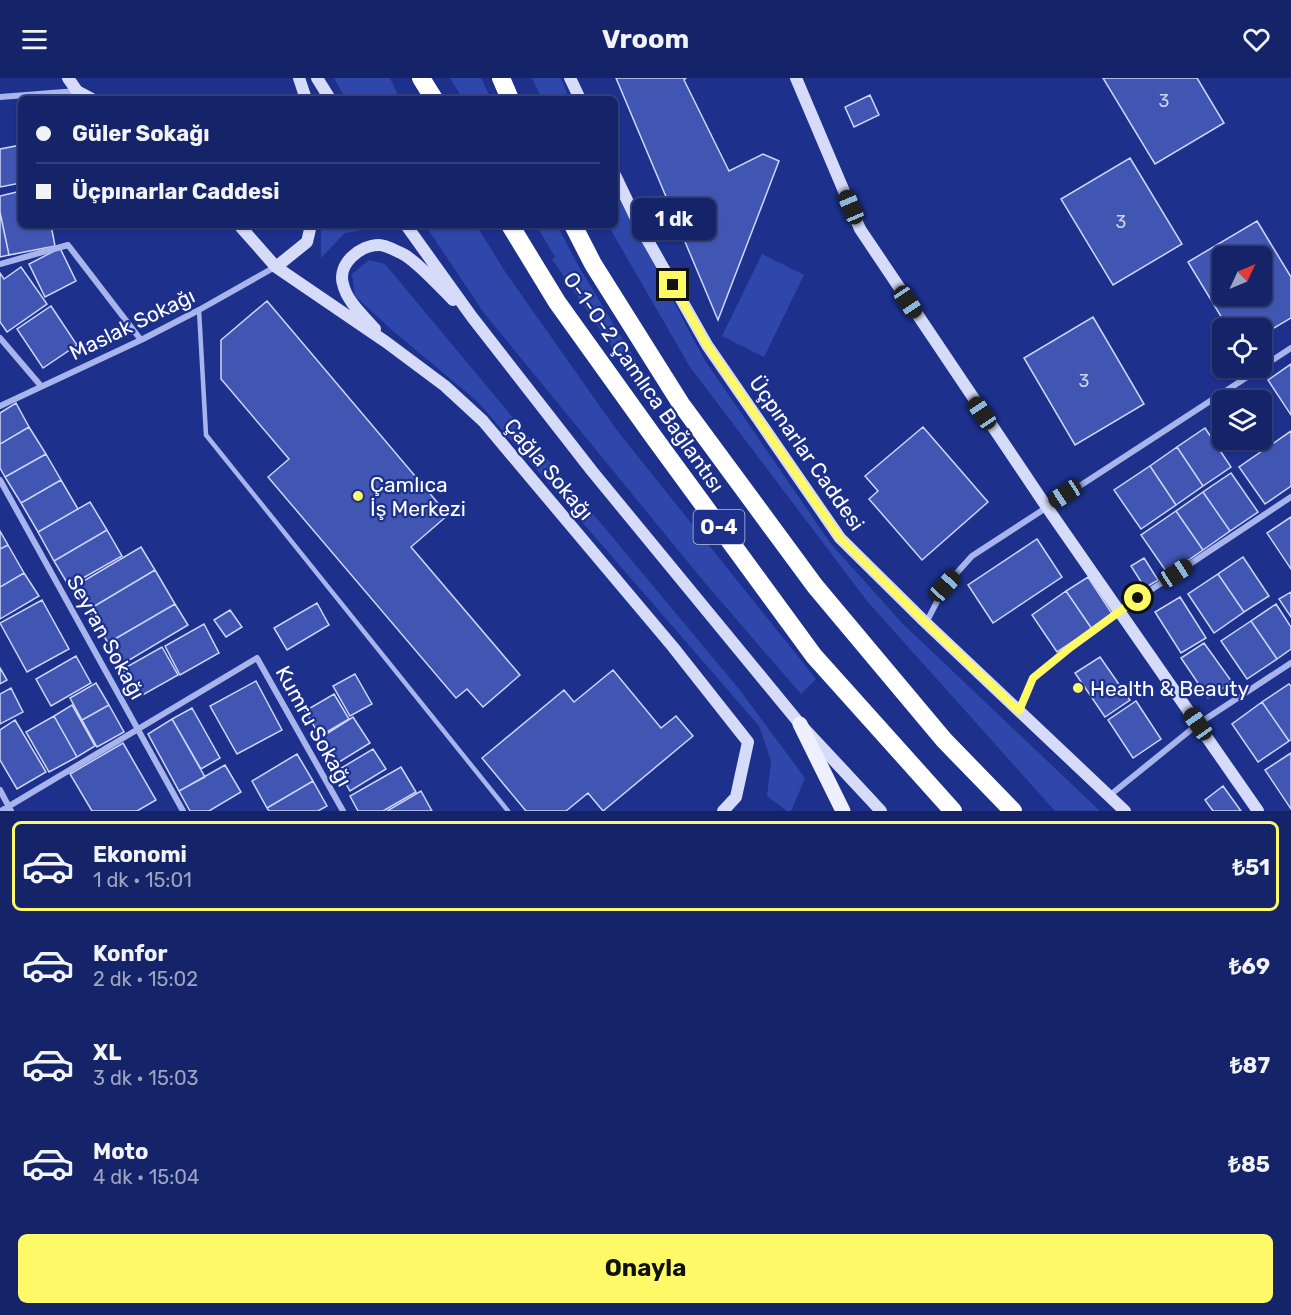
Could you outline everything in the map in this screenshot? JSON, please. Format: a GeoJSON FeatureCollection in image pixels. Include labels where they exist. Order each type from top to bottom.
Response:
{"type":"FeatureCollection","features":[{"type":"Feature","properties":{"kind":"highway"},"geometry":{"type":"LineString","coordinates":[[421,78],[432,96]]}},
{"type":"Feature","properties":{"kind":"highway"},"geometry":{"type":"LineString","coordinates":[[501,78],[509,96]]}},
{"type":"Feature","properties":{"kind":"highway","name":"O-1-O-2 Çamlıca Bağlantısı"},"geometry":{"type":"LineString","coordinates":[[512,228],[557,302],[814,656],[953,811]]}},
{"type":"Feature","properties":{"kind":"highway","name":"O-1-O-2 Çamlıca Bağlantısı"},"geometry":{"type":"LineString","coordinates":[[575,228],[593,264],[681,404],[815,586],[944,740],[1013,811]]}},
{"type":"Feature","properties":{"kind":"main road"},"geometry":{"type":"LineString","coordinates":[[68,78],[77,91],[86,96]]}},
{"type":"Feature","properties":{"kind":"main road"},"geometry":{"type":"LineString","coordinates":[[299,78],[305,96]]}},
{"type":"Feature","properties":{"kind":"main road"},"geometry":{"type":"LineString","coordinates":[[317,78],[328,96]]}},
{"type":"Feature","properties":{"kind":"main road"},"geometry":{"type":"LineString","coordinates":[[570,78],[579,96]]}},
{"type":"Feature","properties":{"kind":"main road"},"geometry":{"type":"LineString","coordinates":[[796,78],[860,229],[1046,506],[1258,811]]}},
{"type":"Feature","properties":{"kind":"main road","name":"Üçpınarlar Caddesi"},"geometry":{"type":"LineString","coordinates":[[618,181],[639,225],[707,345],[840,538],[926,623],[1125,811]]}},
{"type":"Feature","properties":{"kind":"main road","name":"Çağla Sokağı"},"geometry":{"type":"LineString","coordinates":[[241,228],[276,267],[386,342],[445,386],[483,421],[673,647],[748,742],[736,797],[723,811]]}},
{"type":"Feature","properties":{"kind":"main road"},"geometry":{"type":"LineString","coordinates":[[276,267],[307,242],[310,228]]}},
{"type":"Feature","properties":{"kind":"main road"},"geometry":{"type":"LineString","coordinates":[[408,228],[472,317]]}},
{"type":"Feature","properties":{"kind":"main road"},"geometry":{"type":"LineString","coordinates":[[386,342],[351,302],[343,283],[343,270],[346,264],[350,258],[363,249],[380,245],[404,254],[472,317]]}},
{"type":"Feature","properties":{"kind":"main road","name":"Çağla Sokağı"},"geometry":{"type":"LineString","coordinates":[[472,317],[592,471],[800,724],[881,811]]}},
{"type":"Feature","properties":{"kind":"main road"},"geometry":{"type":"LineString","coordinates":[[800,724],[843,811]]}},
{"type":"Feature","properties":{"kind":"street"},"geometry":{"type":"LineString","coordinates":[[0,97],[77,91]]}},
{"type":"Feature","properties":{"kind":"street"},"geometry":{"type":"LineString","coordinates":[[0,264],[68,245],[141,340]]}},
{"type":"Feature","properties":{"kind":"street","name":"Maslak Sokağı"},"geometry":{"type":"LineString","coordinates":[[0,406],[141,340],[276,267]]}},
{"type":"Feature","properties":{"kind":"street"},"geometry":{"type":"LineString","coordinates":[[0,338],[40,386]]}},
{"type":"Feature","properties":{"kind":"street"},"geometry":{"type":"LineString","coordinates":[[1272,360],[1291,348]]}},
{"type":"Feature","properties":{"kind":"street"},"geometry":{"type":"LineString","coordinates":[[926,623],[945,586],[972,556],[1244,378]]}},
{"type":"Feature","properties":{"kind":"street","name":"Seyran Sokağı"},"geometry":{"type":"LineString","coordinates":[[0,480],[183,811]]}},
{"type":"Feature","properties":{"kind":"street"},"geometry":{"type":"LineString","coordinates":[[1019,711],[1033,678],[1119,611],[1291,497]]}},
{"type":"Feature","properties":{"kind":"street","name":"Kumru Sokağı"},"geometry":{"type":"LineString","coordinates":[[138,728],[256,658],[343,811]]}},
{"type":"Feature","properties":{"kind":"street"},"geometry":{"type":"LineString","coordinates":[[1109,796],[1198,724],[1291,663]]}},
{"type":"Feature","properties":{"kind":"street"},"geometry":{"type":"LineString","coordinates":[[1,811],[10,808],[138,728]]}},
{"type":"Feature","properties":{"kind":"street"},"geometry":{"type":"LineString","coordinates":[[0,790],[10,808]]}},
{"type":"Feature","properties":{"kind":"lane"},"geometry":{"type":"LineString","coordinates":[[199,310],[206,435],[508,811]]}},
{"type":"Feature","properties":{"kind":"shaded area"},"geometry":{"type":"Polygon","coordinates":[[[334,78],[390,78],[399,96],[344,96],[334,78]]]}},
{"type":"Feature","properties":{"kind":"shaded area"},"geometry":{"type":"Polygon","coordinates":[[[450,78],[481,78],[490,96],[461,96],[450,78]]]}},
{"type":"Feature","properties":{"kind":"shaded area"},"geometry":{"type":"Polygon","coordinates":[[[532,78],[561,78],[568,96],[541,96],[532,78]]]}},
{"type":"Feature","properties":{"kind":"shaded area"},"geometry":{"type":"Polygon","coordinates":[[[618,197],[704,359],[831,544],[902,623],[1100,811],[1055,811],[867,601],[690,367],[610,228],[618,228],[618,197]]]}},
{"type":"Feature","properties":{"kind":"shaded area"},"geometry":{"type":"Polygon","coordinates":[[[321,228],[377,228],[345,233],[321,258],[321,228]]]}},
{"type":"Feature","properties":{"kind":"shaded area"},"geometry":{"type":"Polygon","coordinates":[[[427,228],[478,228],[506,273],[616,429],[816,679],[801,694],[705,583],[484,313],[427,228]]]}},
{"type":"Feature","properties":{"kind":"shaded area"},"geometry":{"type":"Polygon","coordinates":[[[538,228],[559,228],[579,267],[636,361],[627,369],[552,259],[555,257],[538,228]]]}},
{"type":"Feature","properties":{"kind":"shaded area"},"geometry":{"type":"Polygon","coordinates":[[[762,254],[804,275],[764,357],[722,336],[762,254]]]}},
{"type":"Feature","properties":{"kind":"shaded area"},"geometry":{"type":"Polygon","coordinates":[[[369,260],[385,264],[739,689],[805,778],[791,811],[787,811],[767,796],[771,761],[759,726],[478,402],[355,296],[352,274],[369,260]]]}},
{"type":"Feature","properties":{"kind":"building"},"geometry":{"type":"Polygon","coordinates":[[[616,78],[686,78],[684,80],[729,171],[763,154],[779,161],[718,320],[616,78]]]}},
{"type":"Feature","properties":{"kind":"building"},"geometry":{"type":"Polygon","coordinates":[[[1103,78],[1197,78],[1224,123],[1155,164],[1103,78]]]}},
{"type":"Feature","properties":{"kind":"building"},"geometry":{"type":"Polygon","coordinates":[[[870,95],[879,115],[854,127],[845,107],[870,95]]]}},
{"type":"Feature","properties":{"kind":"building"},"geometry":{"type":"Polygon","coordinates":[[[18,146],[18,184],[0,187],[0,149],[18,146]]]}},
{"type":"Feature","properties":{"kind":"building"},"geometry":{"type":"Polygon","coordinates":[[[1130,158],[1182,244],[1113,285],[1061,199],[1130,158]]]}},
{"type":"Feature","properties":{"kind":"building"},"geometry":{"type":"Polygon","coordinates":[[[18,192],[18,228],[52,228],[55,246],[9,255],[0,212],[0,196],[18,192]]]}},
{"type":"Feature","properties":{"kind":"building"},"geometry":{"type":"Polygon","coordinates":[[[0,212],[9,255],[0,257],[0,212]]]}},
{"type":"Feature","properties":{"kind":"building"},"geometry":{"type":"Polygon","coordinates":[[[1257,221],[1291,277],[1291,318],[1272,329],[1272,318],[1222,318],[1215,306],[1272,306],[1272,246],[1215,246],[1257,221]]]}},
{"type":"Feature","properties":{"kind":"building"},"geometry":{"type":"Polygon","coordinates":[[[60,248],[76,281],[45,297],[29,264],[60,248]]]}},
{"type":"Feature","properties":{"kind":"building"},"geometry":{"type":"Polygon","coordinates":[[[1212,248],[1212,302],[1188,262],[1212,248]]]}},
{"type":"Feature","properties":{"kind":"building"},"geometry":{"type":"Polygon","coordinates":[[[21,267],[47,304],[7,332],[0,322],[0,273],[4,279],[21,267]]]}},
{"type":"Feature","properties":{"kind":"building","name":"Çamlıca İş Merkezi"},"geometry":{"type":"Polygon","coordinates":[[[267,301],[448,515],[411,547],[520,675],[483,707],[467,689],[456,698],[268,477],[289,459],[221,379],[221,340],[267,301]]]}},
{"type":"Feature","properties":{"kind":"building"},"geometry":{"type":"Polygon","coordinates":[[[51,306],[77,345],[43,368],[17,329],[51,306]]]}},
{"type":"Feature","properties":{"kind":"building"},"geometry":{"type":"Polygon","coordinates":[[[1093,317],[1144,404],[1075,445],[1024,358],[1093,317]]]}},
{"type":"Feature","properties":{"kind":"building"},"geometry":{"type":"Polygon","coordinates":[[[1291,364],[1291,415],[1268,380],[1291,364]]]}},
{"type":"Feature","properties":{"kind":"building"},"geometry":{"type":"Polygon","coordinates":[[[16,403],[29,427],[0,444],[0,413],[16,403]]]}},
{"type":"Feature","properties":{"kind":"building"},"geometry":{"type":"Polygon","coordinates":[[[29,427],[46,454],[5,477],[0,468],[0,444],[29,427]]]}},
{"type":"Feature","properties":{"kind":"building"},"geometry":{"type":"Polygon","coordinates":[[[923,427],[988,502],[922,560],[869,499],[878,491],[865,476],[923,427]]]}},
{"type":"Feature","properties":{"kind":"building"},"geometry":{"type":"Polygon","coordinates":[[[1205,428],[1212,438],[1212,450],[1220,450],[1231,467],[1203,486],[1177,447],[1205,428]]]}},
{"type":"Feature","properties":{"kind":"building"},"geometry":{"type":"Polygon","coordinates":[[[1291,431],[1291,486],[1265,504],[1239,467],[1264,450],[1272,450],[1272,444],[1291,431]]]}},
{"type":"Feature","properties":{"kind":"building"},"geometry":{"type":"Polygon","coordinates":[[[1177,447],[1203,486],[1176,505],[1150,466],[1177,447]]]}},
{"type":"Feature","properties":{"kind":"building"},"geometry":{"type":"Polygon","coordinates":[[[46,454],[61,480],[21,503],[5,477],[46,454]]]}},
{"type":"Feature","properties":{"kind":"building"},"geometry":{"type":"Polygon","coordinates":[[[1150,466],[1176,505],[1141,529],[1114,490],[1150,466]]]}},
{"type":"Feature","properties":{"kind":"building"},"geometry":{"type":"Polygon","coordinates":[[[1231,473],[1258,512],[1230,531],[1203,492],[1231,473]]]}},
{"type":"Feature","properties":{"kind":"building"},"geometry":{"type":"Polygon","coordinates":[[[61,480],[78,509],[38,532],[21,503],[61,480]]]}},
{"type":"Feature","properties":{"kind":"building"},"geometry":{"type":"Polygon","coordinates":[[[1203,492],[1230,531],[1203,550],[1176,511],[1203,492]]]}},
{"type":"Feature","properties":{"kind":"building"},"geometry":{"type":"Polygon","coordinates":[[[90,502],[107,530],[54,561],[38,532],[90,502]]]}},
{"type":"Feature","properties":{"kind":"building"},"geometry":{"type":"Polygon","coordinates":[[[1176,511],[1203,550],[1168,574],[1141,535],[1176,511]]]}},
{"type":"Feature","properties":{"kind":"building"},"geometry":{"type":"Polygon","coordinates":[[[1291,517],[1291,569],[1267,533],[1291,517]]]}},
{"type":"Feature","properties":{"kind":"building"},"geometry":{"type":"Polygon","coordinates":[[[107,530],[122,556],[69,586],[54,561],[107,530]]]}},
{"type":"Feature","properties":{"kind":"building"},"geometry":{"type":"Polygon","coordinates":[[[0,531],[8,545],[0,549],[0,531]]]}},
{"type":"Feature","properties":{"kind":"building"},"geometry":{"type":"Polygon","coordinates":[[[1037,539],[1062,577],[993,623],[968,585],[1037,539]]]}},
{"type":"Feature","properties":{"kind":"building"},"geometry":{"type":"Polygon","coordinates":[[[8,545],[24,573],[0,587],[0,549],[8,545]]]}},
{"type":"Feature","properties":{"kind":"building"},"geometry":{"type":"Polygon","coordinates":[[[141,547],[155,570],[88,610],[75,586],[141,547]]]}},
{"type":"Feature","properties":{"kind":"building"},"geometry":{"type":"Polygon","coordinates":[[[1243,557],[1269,596],[1244,612],[1218,574],[1243,557]]]}},
{"type":"Feature","properties":{"kind":"building"},"geometry":{"type":"Polygon","coordinates":[[[1144,558],[1158,580],[1145,588],[1131,566],[1144,558]]]}},
{"type":"Feature","properties":{"kind":"building"},"geometry":{"type":"Polygon","coordinates":[[[155,570],[175,604],[108,643],[88,610],[155,570]]]}},
{"type":"Feature","properties":{"kind":"building"},"geometry":{"type":"Polygon","coordinates":[[[24,573],[39,596],[0,619],[0,587],[24,573]]]}},
{"type":"Feature","properties":{"kind":"building"},"geometry":{"type":"Polygon","coordinates":[[[1218,574],[1244,612],[1214,633],[1188,594],[1218,574]]]}},
{"type":"Feature","properties":{"kind":"building"},"geometry":{"type":"Polygon","coordinates":[[[1088,577],[1113,615],[1092,629],[1066,591],[1088,577]]]}},
{"type":"Feature","properties":{"kind":"building"},"geometry":{"type":"Polygon","coordinates":[[[1066,591],[1092,629],[1057,652],[1032,615],[1066,591]]]}},
{"type":"Feature","properties":{"kind":"building"},"geometry":{"type":"Polygon","coordinates":[[[1291,592],[1291,617],[1279,599],[1291,592]]]}},
{"type":"Feature","properties":{"kind":"building"},"geometry":{"type":"Polygon","coordinates":[[[1180,597],[1206,638],[1181,653],[1155,612],[1180,597]]]}},
{"type":"Feature","properties":{"kind":"building"},"geometry":{"type":"Polygon","coordinates":[[[42,600],[69,649],[27,672],[0,623],[42,600]]]}},
{"type":"Feature","properties":{"kind":"building"},"geometry":{"type":"Polygon","coordinates":[[[317,603],[329,625],[287,650],[274,628],[317,603]]]}},
{"type":"Feature","properties":{"kind":"building"},"geometry":{"type":"Polygon","coordinates":[[[175,604],[188,625],[121,665],[108,643],[175,604]]]}},
{"type":"Feature","properties":{"kind":"building"},"geometry":{"type":"Polygon","coordinates":[[[1276,604],[1291,627],[1291,649],[1277,659],[1251,621],[1276,604]]]}},
{"type":"Feature","properties":{"kind":"building"},"geometry":{"type":"Polygon","coordinates":[[[230,610],[242,627],[226,637],[214,620],[230,610]]]}},
{"type":"Feature","properties":{"kind":"building"},"geometry":{"type":"Polygon","coordinates":[[[1251,621],[1277,659],[1247,679],[1221,641],[1251,621]]]}},
{"type":"Feature","properties":{"kind":"building"},"geometry":{"type":"Polygon","coordinates":[[[204,624],[219,653],[180,675],[165,646],[204,624]]]}},
{"type":"Feature","properties":{"kind":"building"},"geometry":{"type":"Polygon","coordinates":[[[1204,643],[1232,682],[1208,698],[1181,658],[1204,643]]]}},
{"type":"Feature","properties":{"kind":"building"},"geometry":{"type":"Polygon","coordinates":[[[162,647],[178,675],[139,697],[123,669],[162,647]]]}},
{"type":"Feature","properties":{"kind":"building"},"geometry":{"type":"Polygon","coordinates":[[[76,656],[91,683],[51,706],[36,679],[76,656]]]}},
{"type":"Feature","properties":{"kind":"building"},"geometry":{"type":"Polygon","coordinates":[[[1100,657],[1130,700],[1105,717],[1075,673],[1100,657]]]}},
{"type":"Feature","properties":{"kind":"building"},"geometry":{"type":"Polygon","coordinates":[[[0,668],[7,680],[0,684],[0,668]]]}},
{"type":"Feature","properties":{"kind":"building"},"geometry":{"type":"Polygon","coordinates":[[[613,670],[661,728],[676,716],[693,736],[603,811],[588,793],[566,811],[526,811],[482,758],[564,690],[574,702],[613,670]]]}},
{"type":"Feature","properties":{"kind":"building"},"geometry":{"type":"Polygon","coordinates":[[[355,674],[372,704],[350,716],[333,686],[355,674]]]}},
{"type":"Feature","properties":{"kind":"building"},"geometry":{"type":"Polygon","coordinates":[[[256,681],[282,730],[237,754],[210,706],[256,681]]]}},
{"type":"Feature","properties":{"kind":"building"},"geometry":{"type":"Polygon","coordinates":[[[96,683],[109,705],[82,720],[70,698],[96,683]]]}},
{"type":"Feature","properties":{"kind":"building"},"geometry":{"type":"Polygon","coordinates":[[[1289,684],[1291,686],[1291,740],[1289,741],[1262,702],[1289,684]]]}},
{"type":"Feature","properties":{"kind":"building"},"geometry":{"type":"Polygon","coordinates":[[[11,688],[23,712],[0,724],[0,694],[11,688]]]}},
{"type":"Feature","properties":{"kind":"building"},"geometry":{"type":"Polygon","coordinates":[[[334,694],[349,719],[320,736],[305,711],[334,694]]]}},
{"type":"Feature","properties":{"kind":"building"},"geometry":{"type":"Polygon","coordinates":[[[1136,701],[1161,739],[1133,758],[1108,720],[1136,701]]]}},
{"type":"Feature","properties":{"kind":"building"},"geometry":{"type":"Polygon","coordinates":[[[1262,702],[1289,741],[1258,762],[1232,724],[1262,702]]]}},
{"type":"Feature","properties":{"kind":"building"},"geometry":{"type":"Polygon","coordinates":[[[72,705],[95,746],[77,757],[54,716],[72,705]]]}},
{"type":"Feature","properties":{"kind":"building"},"geometry":{"type":"Polygon","coordinates":[[[109,705],[124,732],[97,747],[82,720],[109,705]]]}},
{"type":"Feature","properties":{"kind":"building"},"geometry":{"type":"Polygon","coordinates":[[[192,708],[220,758],[201,769],[172,719],[192,708]]]}},
{"type":"Feature","properties":{"kind":"building"},"geometry":{"type":"Polygon","coordinates":[[[54,716],[77,757],[49,772],[26,732],[54,716]]]}},
{"type":"Feature","properties":{"kind":"building"},"geometry":{"type":"Polygon","coordinates":[[[353,717],[370,743],[336,764],[320,738],[353,717]]]}},
{"type":"Feature","properties":{"kind":"building"},"geometry":{"type":"Polygon","coordinates":[[[172,719],[205,777],[179,791],[148,734],[172,719]]]}},
{"type":"Feature","properties":{"kind":"building"},"geometry":{"type":"Polygon","coordinates":[[[15,720],[46,772],[17,789],[0,760],[0,730],[15,720]]]}},
{"type":"Feature","properties":{"kind":"building"},"geometry":{"type":"Polygon","coordinates":[[[123,743],[156,800],[137,811],[92,811],[70,774],[123,743]]]}},
{"type":"Feature","properties":{"kind":"building"},"geometry":{"type":"Polygon","coordinates":[[[373,749],[386,769],[350,791],[338,770],[373,749]]]}},
{"type":"Feature","properties":{"kind":"building"},"geometry":{"type":"Polygon","coordinates":[[[1291,753],[1291,809],[1265,770],[1291,753]]]}},
{"type":"Feature","properties":{"kind":"building"},"geometry":{"type":"Polygon","coordinates":[[[297,754],[313,781],[267,808],[252,781],[297,754]]]}},
{"type":"Feature","properties":{"kind":"building"},"geometry":{"type":"Polygon","coordinates":[[[225,765],[241,792],[209,811],[190,811],[179,791],[225,765]]]}},
{"type":"Feature","properties":{"kind":"building"},"geometry":{"type":"Polygon","coordinates":[[[401,767],[416,792],[383,811],[358,811],[350,796],[401,767]]]}},
{"type":"Feature","properties":{"kind":"building"},"geometry":{"type":"Polygon","coordinates":[[[313,781],[327,806],[318,811],[269,811],[267,808],[313,781]]]}},
{"type":"Feature","properties":{"kind":"building"},"geometry":{"type":"Polygon","coordinates":[[[1223,786],[1241,811],[1213,811],[1205,800],[1223,786]]]}},
{"type":"Feature","properties":{"kind":"building"},"geometry":{"type":"Polygon","coordinates":[[[421,791],[432,811],[387,811],[421,791]]]}},
{"type":"Feature","properties":{"kind":"place","name":"Çamlıca İş Merkezi"},"geometry":{"type":"Point","coordinates":[358,496]}},
{"type":"Feature","properties":{"kind":"place","name":"Health & Beauty"},"geometry":{"type":"Point","coordinates":[1078,688]}},
{"type":"Feature","properties":{"kind":"route"},"geometry":{"type":"LineString","coordinates":[[673,285],[707,345],[840,538],[1019,711],[1033,678],[1138,598]]}}]}
